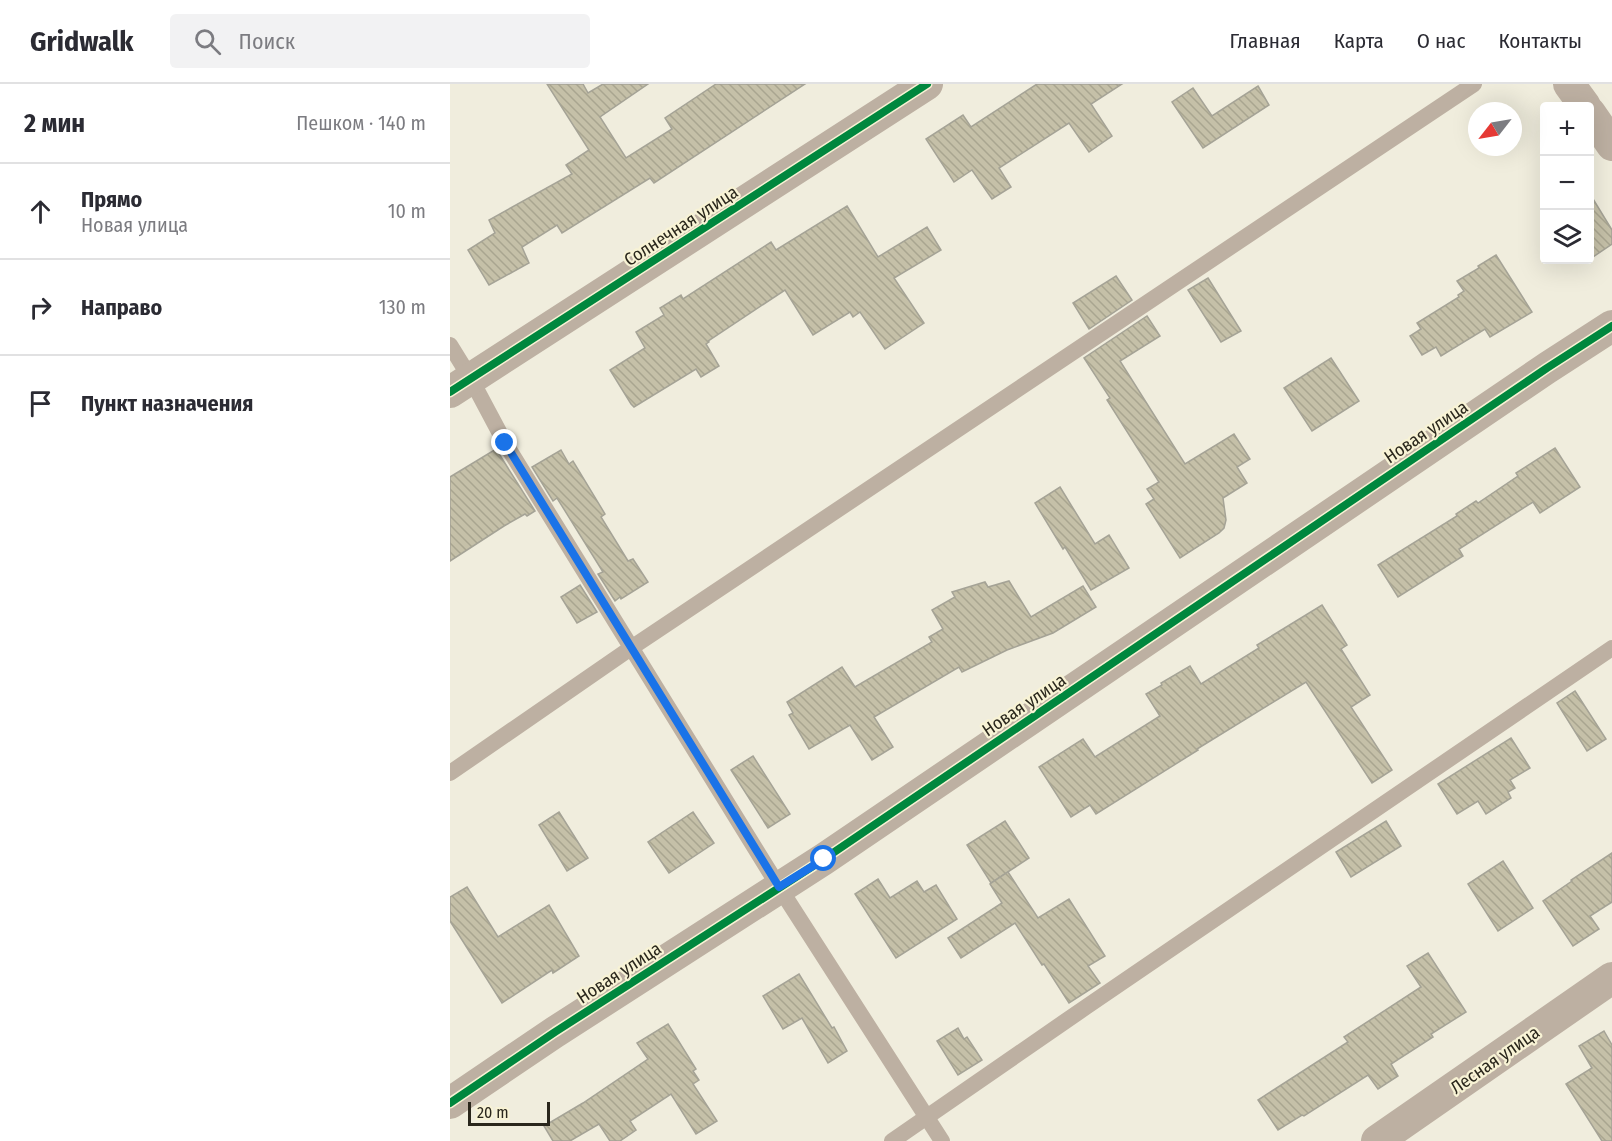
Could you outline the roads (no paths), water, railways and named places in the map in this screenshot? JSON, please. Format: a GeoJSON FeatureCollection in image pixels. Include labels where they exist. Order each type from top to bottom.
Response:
{"type":"FeatureCollection","features":[{"type":"Feature","properties":{"kind":"street","name":"Солнечная улица"},"geometry":{"type":"LineString","coordinates":[[460,385],[927,84]]}},
{"type":"Feature","properties":{"kind":"street"},"geometry":{"type":"LineString","coordinates":[[1569,84],[1582,102]]}},
{"type":"Feature","properties":{"kind":"street"},"geometry":{"type":"LineString","coordinates":[[1594,119],[1612,145]]}},
{"type":"Feature","properties":{"kind":"street","name":"Новая улица"},"geometry":{"type":"LineString","coordinates":[[450,1103],[555,1032],[824,859],[1612,326]]}},
{"type":"Feature","properties":{"kind":"street","name":"Лесная улица"},"geometry":{"type":"LineString","coordinates":[[1377,1141],[1612,978]]}},
{"type":"Feature","properties":{"kind":"lane"},"geometry":{"type":"LineString","coordinates":[[450,773],[631,648],[1474,84]]}},
{"type":"Feature","properties":{"kind":"lane"},"geometry":{"type":"LineString","coordinates":[[450,345],[460,385],[505,443],[779,887],[942,1141]]}},
{"type":"Feature","properties":{"kind":"lane"},"geometry":{"type":"LineString","coordinates":[[892,1141],[1612,648]]}}]}
